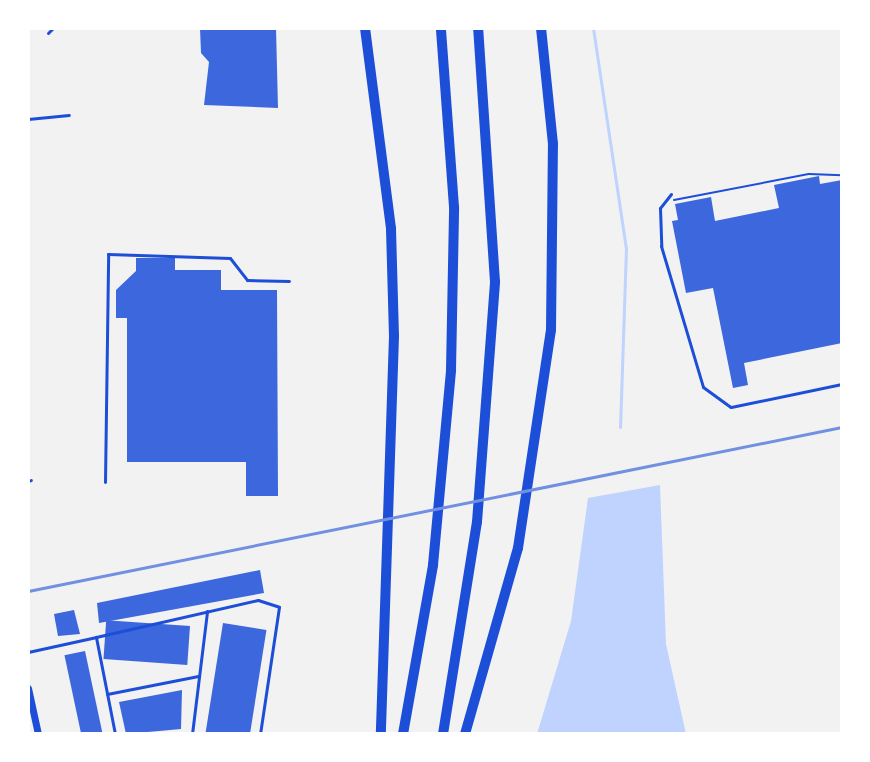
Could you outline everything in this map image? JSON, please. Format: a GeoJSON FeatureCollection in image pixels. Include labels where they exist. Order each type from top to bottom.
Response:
{"type":"FeatureCollection","features":[{"type":"Feature","properties":{"kind":"highway"},"geometry":{"type":"LineString","coordinates":[[365,28],[391,229],[392,448],[381,734]]}},
{"type":"Feature","properties":{"kind":"highway"},"geometry":{"type":"LineString","coordinates":[[403,734],[433,565],[446,442],[454,207],[441,28]]}},
{"type":"Feature","properties":{"kind":"highway"},"geometry":{"type":"LineString","coordinates":[[443,734],[471,569],[486,432],[495,282],[478,28]]}},
{"type":"Feature","properties":{"kind":"highway"},"geometry":{"type":"LineString","coordinates":[[465,734],[518,548],[540,420],[555,227],[541,28]]}},
{"type":"Feature","properties":{"kind":"street"},"geometry":{"type":"LineString","coordinates":[[28,688],[38,734]]}},
{"type":"Feature","properties":{"kind":"lane"},"geometry":{"type":"LineString","coordinates":[[48,33],[53,28]]}},
{"type":"Feature","properties":{"kind":"lane"},"geometry":{"type":"LineString","coordinates":[[28,119],[69,115]]}},
{"type":"Feature","properties":{"kind":"lane"},"geometry":{"type":"LineString","coordinates":[[671,194],[660,208],[661,246],[703,387],[731,407],[842,384]]}},
{"type":"Feature","properties":{"kind":"lane"},"geometry":{"type":"LineString","coordinates":[[105,482],[108,254],[230,258],[247,280],[289,281]]}},
{"type":"Feature","properties":{"kind":"lane"},"geometry":{"type":"LineString","coordinates":[[28,652],[258,600],[279,607],[260,734]]}},
{"type":"Feature","properties":{"kind":"lane"},"geometry":{"type":"LineString","coordinates":[[192,734],[207,610]]}},
{"type":"Feature","properties":{"kind":"lane"},"geometry":{"type":"LineString","coordinates":[[96,637],[115,734]]}},
{"type":"Feature","properties":{"kind":"lane"},"geometry":{"type":"LineString","coordinates":[[107,694],[199,676]]}},
{"type":"Feature","properties":{"kind":"path"},"geometry":{"type":"LineString","coordinates":[[671,194],[673,200],[809,174],[842,175]]}},
{"type":"Feature","properties":{"kind":"water"},"geometry":{"type":"Polygon","coordinates":[[[660,485],[666,644],[686,734],[537,734],[571,621],[588,498],[660,485]]]}},
{"type":"Feature","properties":{"kind":"building"},"geometry":{"type":"Polygon","coordinates":[[[200,28],[276,28],[278,108],[204,105],[209,62],[201,53],[200,28]]]}},
{"type":"Feature","properties":{"kind":"building"},"geometry":{"type":"Polygon","coordinates":[[[819,176],[820,184],[842,180],[842,343],[744,363],[748,385],[733,388],[713,288],[686,293],[672,221],[678,220],[675,204],[711,197],[715,221],[779,208],[774,185],[819,176]]]}},
{"type":"Feature","properties":{"kind":"building"},"geometry":{"type":"Polygon","coordinates":[[[136,258],[175,258],[175,270],[221,270],[221,290],[277,290],[278,496],[246,496],[246,462],[127,462],[127,318],[116,318],[116,290],[136,271],[136,258]]]}},
{"type":"Feature","properties":{"kind":"building"},"geometry":{"type":"Polygon","coordinates":[[[260,570],[264,593],[99,623],[97,603],[260,570]]]}},
{"type":"Feature","properties":{"kind":"building"},"geometry":{"type":"Polygon","coordinates":[[[74,610],[80,634],[58,636],[54,614],[74,610]]]}},
{"type":"Feature","properties":{"kind":"building"},"geometry":{"type":"Polygon","coordinates":[[[106,620],[190,626],[187,665],[103,659],[106,620]]]}},
{"type":"Feature","properties":{"kind":"building"},"geometry":{"type":"Polygon","coordinates":[[[223,623],[266,630],[250,734],[205,734],[223,623]]]}},
{"type":"Feature","properties":{"kind":"building"},"geometry":{"type":"Polygon","coordinates":[[[85,651],[103,734],[81,734],[64,655],[85,651]]]}},
{"type":"Feature","properties":{"kind":"building"},"geometry":{"type":"Polygon","coordinates":[[[182,690],[181,729],[126,734],[119,702],[182,690]]]}},
{"type":"Feature","properties":{"kind":"waterway"},"geometry":{"type":"LineString","coordinates":[[593,28],[626,248],[620,427]]}},
{"type":"Feature","properties":{"kind":"railway"},"geometry":{"type":"LineString","coordinates":[[28,591],[842,427]]}}]}
